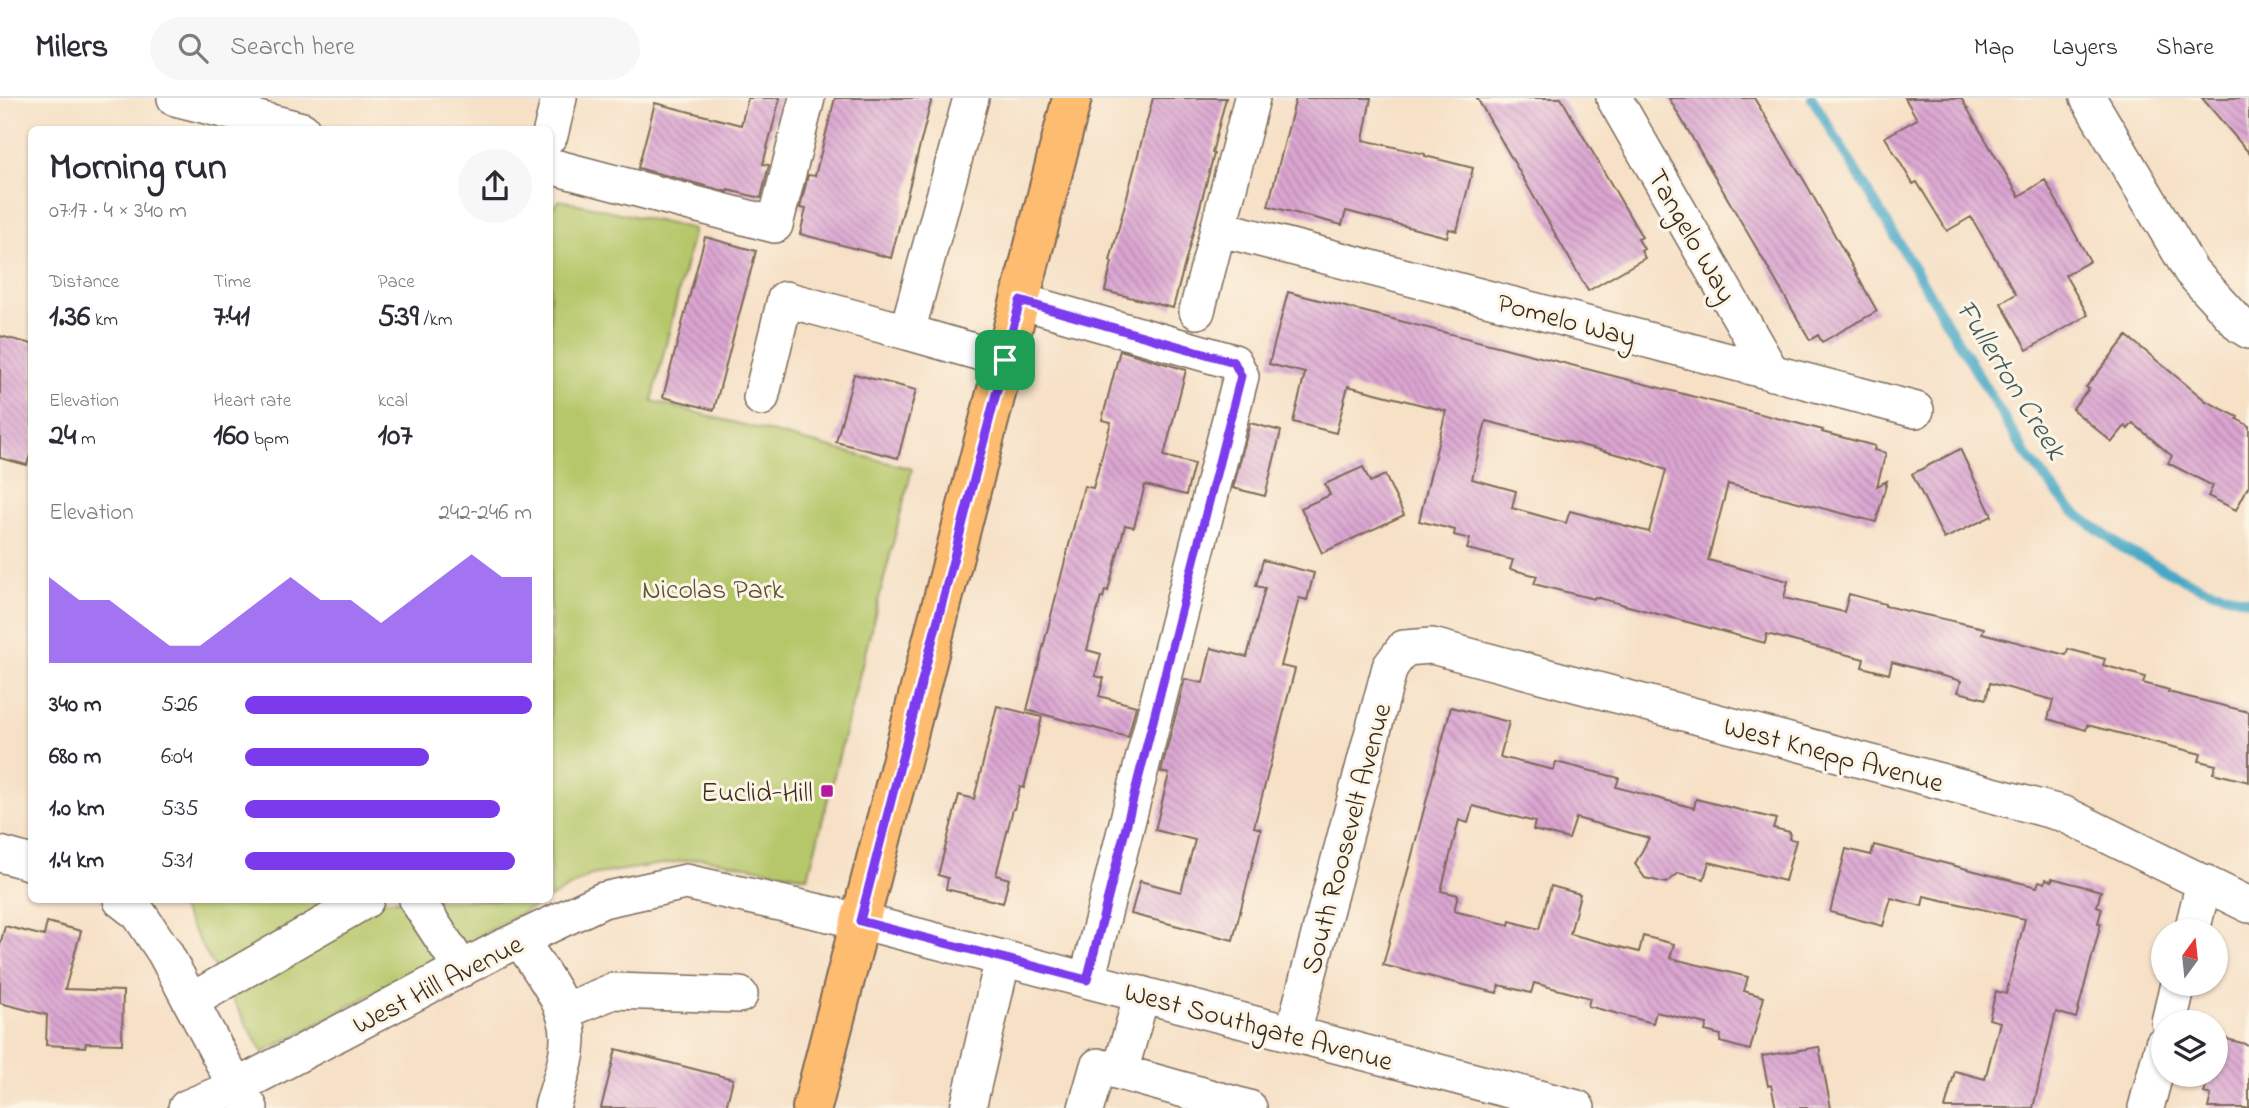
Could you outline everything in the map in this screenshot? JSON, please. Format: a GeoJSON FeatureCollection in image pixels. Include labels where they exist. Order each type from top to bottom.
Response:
{"type":"FeatureCollection","features":[{"type":"Feature","properties":{"kind":"main road"},"geometry":{"type":"LineString","coordinates":[[812,1108],[1072,98]]}},
{"type":"Feature","properties":{"kind":"street"},"geometry":{"type":"LineString","coordinates":[[175,98],[225,120],[271,126]]}},
{"type":"Feature","properties":{"kind":"street"},"geometry":{"type":"LineString","coordinates":[[552,126],[559,98]]}},
{"type":"Feature","properties":{"kind":"street"},"geometry":{"type":"LineString","coordinates":[[553,167],[775,225],[807,98]]}},
{"type":"Feature","properties":{"kind":"street"},"geometry":{"type":"LineString","coordinates":[[907,332],[971,98]]}},
{"type":"Feature","properties":{"kind":"street"},"geometry":{"type":"LineString","coordinates":[[1197,312],[1252,98]]}},
{"type":"Feature","properties":{"kind":"street","name":"Tangelo Way"},"geometry":{"type":"LineString","coordinates":[[1614,98],[1772,373]]}},
{"type":"Feature","properties":{"kind":"street"},"geometry":{"type":"LineString","coordinates":[[2088,98],[2191,271],[2241,326],[2249,331]]}},
{"type":"Feature","properties":{"kind":"street","name":"Pomelo Way"},"geometry":{"type":"LineString","coordinates":[[1218,228],[1916,410]]}},
{"type":"Feature","properties":{"kind":"street"},"geometry":{"type":"LineString","coordinates":[[761,398],[785,299],[1005,360]]}},
{"type":"Feature","properties":{"kind":"street"},"geometry":{"type":"LineString","coordinates":[[1020,301],[1234,362],[1241,376],[1087,980]]}},
{"type":"Feature","properties":{"kind":"street","name":"West Knepp Avenue"},"geometry":{"type":"LineString","coordinates":[[1404,648],[1432,646],[2064,814],[2249,905]]}},
{"type":"Feature","properties":{"kind":"street","name":"South Roosevelt Avenue"},"geometry":{"type":"LineString","coordinates":[[1293,1033],[1390,667],[1404,648]]}},
{"type":"Feature","properties":{"kind":"street"},"geometry":{"type":"LineString","coordinates":[[0,854],[28,862]]}},
{"type":"Feature","properties":{"kind":"street","name":"West Hill Avenue"},"geometry":{"type":"LineString","coordinates":[[186,1108],[243,1098],[462,969],[603,900],[686,881],[860,921]]}},
{"type":"Feature","properties":{"kind":"street"},"geometry":{"type":"LineString","coordinates":[[2195,919],[2204,882]]}},
{"type":"Feature","properties":{"kind":"street"},"geometry":{"type":"LineString","coordinates":[[125,903],[139,915],[165,953],[243,1098]]}},
{"type":"Feature","properties":{"kind":"street"},"geometry":{"type":"LineString","coordinates":[[191,1001],[361,903]]}},
{"type":"Feature","properties":{"kind":"street"},"geometry":{"type":"LineString","coordinates":[[419,903],[462,969]]}},
{"type":"Feature","properties":{"kind":"street","name":"West Southgate Avenue"},"geometry":{"type":"LineString","coordinates":[[860,921],[1577,1108]]}},
{"type":"Feature","properties":{"kind":"street"},"geometry":{"type":"LineString","coordinates":[[520,939],[565,1011],[569,1035],[552,1108]]}},
{"type":"Feature","properties":{"kind":"street"},"geometry":{"type":"LineString","coordinates":[[968,1108],[1003,958]]}},
{"type":"Feature","properties":{"kind":"street"},"geometry":{"type":"LineString","coordinates":[[565,1011],[613,991],[740,995]]}},
{"type":"Feature","properties":{"kind":"street"},"geometry":{"type":"LineString","coordinates":[[1120,1072],[1142,994]]}},
{"type":"Feature","properties":{"kind":"street"},"geometry":{"type":"LineString","coordinates":[[1086,1108],[1098,1066],[1249,1108]]}},
{"type":"Feature","properties":{"kind":"street"},"geometry":{"type":"LineString","coordinates":[[2147,1108],[2152,1087]]}},
{"type":"Feature","properties":{"kind":"green space","name":"Nicolas Park"},"geometry":{"type":"Polygon","coordinates":[[[560,200],[694,229],[652,401],[912,469],[808,877],[702,858],[591,875],[553,896],[553,206],[560,200]]]}},
{"type":"Feature","properties":{"kind":"green space"},"geometry":{"type":"Polygon","coordinates":[[[178,903],[540,903],[263,1053],[178,903]]]}},
{"type":"Feature","properties":{"kind":"building"},"geometry":{"type":"Polygon","coordinates":[[[748,98],[780,98],[763,164],[769,165],[761,198],[638,168],[655,103],[741,125],[748,98]]]}},
{"type":"Feature","properties":{"kind":"building"},"geometry":{"type":"Polygon","coordinates":[[[835,98],[932,98],[891,258],[800,234],[806,209],[800,208],[808,175],[815,176],[835,98]]]}},
{"type":"Feature","properties":{"kind":"building"},"geometry":{"type":"Polygon","coordinates":[[[1153,98],[1226,98],[1173,308],[1105,291],[1112,262],[1110,261],[1153,98]]]}},
{"type":"Feature","properties":{"kind":"building"},"geometry":{"type":"Polygon","coordinates":[[[1296,98],[1371,98],[1363,140],[1473,168],[1457,231],[1449,229],[1447,237],[1346,211],[1342,225],[1268,206],[1296,98]]]}},
{"type":"Feature","properties":{"kind":"building"},"geometry":{"type":"Polygon","coordinates":[[[1477,98],[1561,98],[1642,237],[1638,239],[1644,249],[1641,251],[1645,258],[1588,291],[1477,98]]]}},
{"type":"Feature","properties":{"kind":"building"},"geometry":{"type":"Polygon","coordinates":[[[1669,98],[1754,98],[1808,187],[1877,311],[1822,342],[1818,335],[1810,340],[1669,98]]]}},
{"type":"Feature","properties":{"kind":"building"},"geometry":{"type":"Polygon","coordinates":[[[1905,98],[1961,98],[2019,196],[2045,180],[2090,261],[2065,275],[2088,315],[2027,350],[2001,303],[2016,294],[1971,217],[1947,231],[1917,182],[1913,184],[1885,137],[1917,119],[1905,98]]]}},
{"type":"Feature","properties":{"kind":"building"},"geometry":{"type":"Polygon","coordinates":[[[2202,98],[2249,98],[2249,153],[2202,98]]]}},
{"type":"Feature","properties":{"kind":"building"},"geometry":{"type":"Polygon","coordinates":[[[705,237],[756,251],[714,410],[663,397],[705,237]]]}},
{"type":"Feature","properties":{"kind":"building"},"geometry":{"type":"Polygon","coordinates":[[[1288,292],[1823,430],[1822,432],[1875,446],[1874,450],[1886,453],[1877,486],[1887,481],[1876,522],[1728,484],[1708,560],[1788,581],[1784,598],[1844,612],[1849,594],[1885,606],[1984,628],[1982,633],[2066,655],[2068,649],[2105,659],[2103,665],[2145,677],[2143,683],[2249,712],[2249,782],[2213,773],[2216,765],[2199,761],[2201,754],[2087,725],[2086,730],[2048,719],[2053,700],[1990,683],[1986,699],[1958,692],[1961,681],[1892,662],[1889,674],[1862,667],[1864,659],[1767,634],[1765,643],[1595,597],[1594,599],[1534,584],[1537,576],[1510,569],[1513,560],[1467,549],[1470,539],[1454,535],[1455,530],[1419,521],[1446,411],[1348,386],[1336,433],[1293,422],[1305,373],[1269,364],[1288,292]],[[1486,421],[1472,479],[1516,491],[1512,508],[1566,523],[1570,511],[1649,532],[1666,470],[1640,460],[1486,421]]]}},
{"type":"Feature","properties":{"kind":"building"},"geometry":{"type":"Polygon","coordinates":[[[0,336],[28,343],[28,462],[27,465],[0,458],[0,336]]]}},
{"type":"Feature","properties":{"kind":"building"},"geometry":{"type":"Polygon","coordinates":[[[2127,336],[2206,401],[2238,417],[2237,419],[2249,426],[2249,485],[2236,510],[2208,496],[2213,486],[2168,463],[2172,456],[2133,423],[2128,429],[2125,426],[2112,442],[2072,409],[2127,336]]]}},
{"type":"Feature","properties":{"kind":"building"},"geometry":{"type":"Polygon","coordinates":[[[1120,350],[1186,370],[1164,456],[1194,464],[1186,495],[1145,485],[1134,527],[1125,525],[1108,591],[1105,590],[1103,598],[1101,597],[1087,650],[1101,654],[1095,676],[1104,678],[1099,696],[1136,706],[1128,737],[1027,710],[1084,486],[1093,488],[1111,422],[1102,420],[1120,350]]]}},
{"type":"Feature","properties":{"kind":"building"},"geometry":{"type":"Polygon","coordinates":[[[854,374],[916,390],[898,458],[836,442],[854,374]]]}},
{"type":"Feature","properties":{"kind":"building"},"geometry":{"type":"Polygon","coordinates":[[[1250,423],[1281,431],[1265,496],[1233,488],[1250,423]]]}},
{"type":"Feature","properties":{"kind":"building"},"geometry":{"type":"Polygon","coordinates":[[[1960,449],[1992,516],[1944,539],[1912,474],[1960,449]]]}},
{"type":"Feature","properties":{"kind":"building"},"geometry":{"type":"Polygon","coordinates":[[[1363,467],[1370,482],[1385,475],[1404,515],[1322,553],[1301,508],[1330,495],[1325,484],[1363,467]]]}},
{"type":"Feature","properties":{"kind":"building"},"geometry":{"type":"Polygon","coordinates":[[[1263,560],[1314,573],[1307,600],[1299,598],[1281,666],[1295,669],[1254,827],[1261,829],[1233,940],[1131,914],[1140,881],[1181,892],[1195,840],[1155,830],[1169,774],[1161,772],[1185,679],[1203,683],[1211,648],[1247,657],[1265,588],[1256,586],[1263,560]]]}},
{"type":"Feature","properties":{"kind":"building"},"geometry":{"type":"Polygon","coordinates":[[[997,706],[1042,717],[1024,788],[1020,787],[996,875],[1009,879],[1003,903],[946,889],[948,878],[938,875],[959,795],[974,799],[997,706]]]}},
{"type":"Feature","properties":{"kind":"building"},"geometry":{"type":"Polygon","coordinates":[[[1451,707],[1509,722],[1500,757],[1554,770],[1556,762],[1619,778],[1616,787],[1694,808],[1696,799],[1776,819],[1773,828],[1790,832],[1789,839],[1796,840],[1785,881],[1709,862],[1704,879],[1679,873],[1666,883],[1645,878],[1635,864],[1649,838],[1576,818],[1569,839],[1533,830],[1535,822],[1473,806],[1468,823],[1459,820],[1441,891],[1458,895],[1454,911],[1509,925],[1510,921],[1539,929],[1551,886],[1580,894],[1570,934],[1639,952],[1643,936],[1674,944],[1670,958],[1748,977],[1744,991],[1764,997],[1750,1050],[1720,1042],[1721,1035],[1705,1031],[1707,1024],[1656,1012],[1653,1023],[1588,1006],[1590,998],[1534,983],[1531,993],[1499,985],[1497,993],[1383,965],[1451,707]]]}},
{"type":"Feature","properties":{"kind":"building"},"geometry":{"type":"Polygon","coordinates":[[[1874,845],[2037,887],[2039,881],[2045,883],[2046,879],[2052,881],[2052,878],[2101,891],[2097,906],[2102,908],[2098,923],[2101,923],[2076,1018],[2056,1012],[2033,1108],[1945,1108],[1955,1071],[1985,1079],[2000,1022],[1989,1019],[1996,991],[2006,994],[2025,919],[1924,896],[1922,906],[1891,898],[1883,926],[1830,912],[1846,849],[1871,855],[1874,845]]]}},
{"type":"Feature","properties":{"kind":"building"},"geometry":{"type":"Polygon","coordinates":[[[47,922],[81,931],[65,989],[123,991],[122,1044],[86,1043],[85,1047],[46,1045],[47,1015],[0,1003],[0,945],[5,926],[44,936],[47,922]]]}},
{"type":"Feature","properties":{"kind":"building"},"geometry":{"type":"Polygon","coordinates":[[[2228,1039],[2249,1045],[2249,1108],[2208,1108],[2211,1095],[2204,1093],[2206,1087],[2228,1087],[2228,1039]]]}},
{"type":"Feature","properties":{"kind":"building"},"geometry":{"type":"Polygon","coordinates":[[[1819,1047],[1831,1108],[1776,1108],[1762,1056],[1819,1047]]]}},
{"type":"Feature","properties":{"kind":"building"},"geometry":{"type":"Polygon","coordinates":[[[616,1049],[733,1079],[726,1108],[601,1108],[616,1049]]]}},
{"type":"Feature","properties":{"kind":"waterway","name":"Fullerton Creek"},"geometry":{"type":"LineString","coordinates":[[1812,98],[2025,453],[2069,508],[2124,549],[2200,587],[2249,601]]}},
{"type":"Feature","properties":{"kind":"place","name":"Euclid-Hill"},"geometry":{"type":"Point","coordinates":[827,791]}},
{"type":"Feature","properties":{"kind":"route"},"geometry":{"type":"LineString","coordinates":[[1020,301],[1234,362],[1241,376],[1087,980],[860,921],[1005,360],[1020,301]]}}]}
